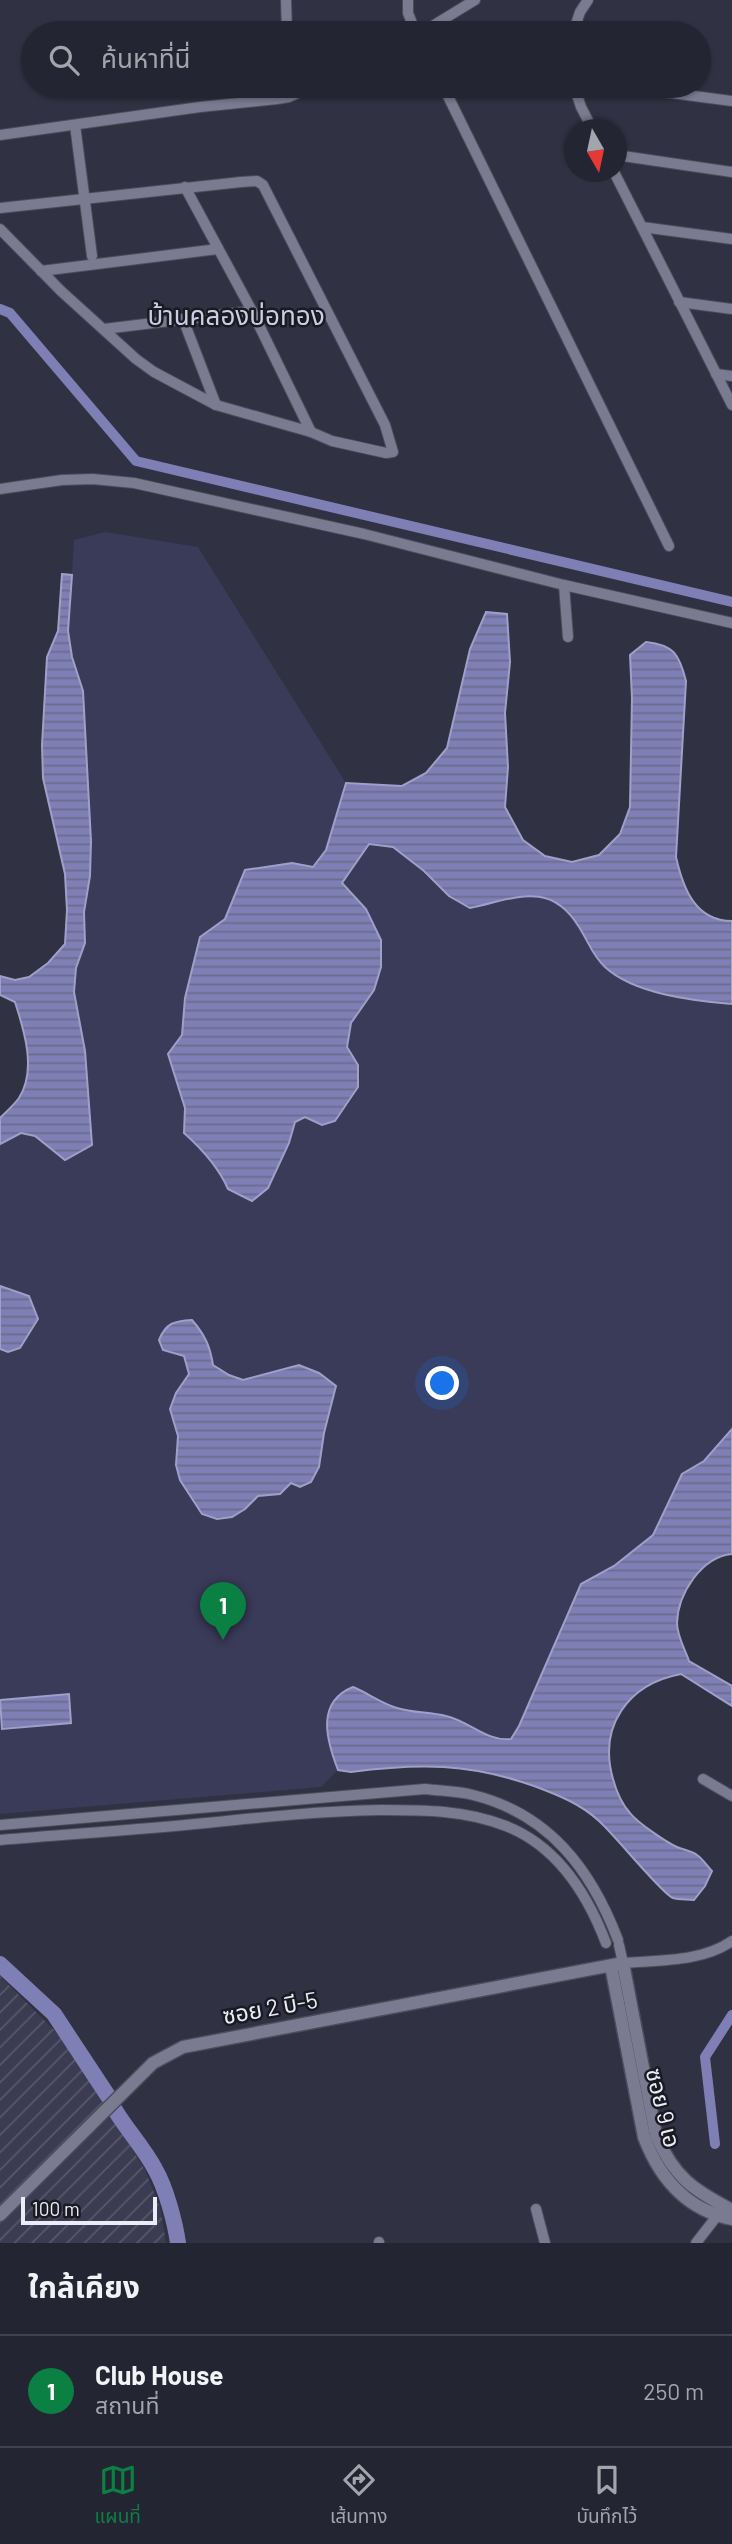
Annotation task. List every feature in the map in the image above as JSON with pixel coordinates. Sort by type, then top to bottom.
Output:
[{"type":"street","points":[[286,0],[287,21]]},
{"type":"street","points":[[408,0],[408,13],[412,21]]},
{"type":"street","points":[[439,21],[475,0]]},
{"type":"street","points":[[577,21],[588,0]]},
{"type":"street","points":[[0,135],[245,98]]},
{"type":"street","points":[[449,98],[670,546]]},
{"type":"street","points":[[578,98],[587,119]]},
{"type":"street","points":[[709,98],[732,101]]},
{"type":"street","points":[[75,125],[92,256]]},
{"type":"street","points":[[627,156],[732,172]]},
{"type":"street","points":[[0,208],[257,181],[262,185],[385,425],[393,452],[386,453],[332,441],[311,432],[216,405],[154,372],[136,359],[41,271],[0,229]]},
{"type":"street","points":[[619,182],[732,405]]},
{"type":"street","points":[[185,187],[252,311],[311,432]]},
{"type":"street","points":[[642,227],[732,239]]},
{"type":"street","points":[[41,271],[218,249]]},
{"type":"street","points":[[679,302],[732,309]]},
{"type":"street","points":[[104,329],[252,311]]},
{"type":"street","points":[[183,320],[216,405]]},
{"type":"street","points":[[716,374],[732,376]]},
{"type":"street","points":[[0,489],[93,478],[135,483],[364,534],[564,585],[732,623]]},
{"type":"street","points":[[564,585],[568,637]]},
{"type":"street","points":[[703,1779],[732,1796]]},
{"type":"street","points":[[0,1825],[425,1789],[472,1794],[510,1808],[547,1830],[583,1871],[606,1908],[619,1943],[617,1965]]},
{"type":"street","points":[[0,1840],[341,1811],[431,1810],[473,1815],[508,1827],[544,1847],[575,1879],[597,1919],[617,1965]]},
{"type":"street","points":[[617,1965],[690,1957],[722,1948],[732,1941]]},
{"type":"street","name":"ซอย 9 เอ","points":[[617,1965],[657,2168],[689,2201],[717,2216],[732,2219]]},
{"type":"street","name":"ซอย 2 บี-5","points":[[0,2215],[153,2063],[183,2047],[617,1965]]},
{"type":"street","name":"ซอย 9 เอ","points":[[650,2136],[677,2174],[697,2192],[732,2210]]},
{"type":"street","points":[[536,2209],[545,2243]]},
{"type":"street","points":[[696,2243],[717,2216]]},
{"type":"shaded area","points":[[105,532],[198,547],[346,783],[326,850],[313,867],[292,863],[231,900],[225,919],[200,937],[185,998],[182,1035],[168,1054],[185,1108],[184,1133],[209,1158],[228,1189],[268,1188],[289,1143],[295,1122],[306,1117],[322,1125],[338,1116],[351,1100],[356,1092],[360,1073],[348,1047],[348,1036],[356,1015],[374,990],[366,909],[342,883],[369,844],[393,847],[424,871],[449,896],[492,903],[514,896],[535,895],[558,902],[578,926],[590,950],[663,994],[732,1004],[732,1429],[704,1461],[682,1474],[653,1535],[614,1566],[581,1584],[511,1739],[487,1735],[449,1717],[403,1710],[369,1693],[331,1752],[338,1770],[321,1787],[0,1814],[0,1144],[29,1134],[54,1153],[92,1145],[89,1093],[74,992],[76,968],[85,943],[84,912],[90,876],[91,841],[83,691],[72,657],[68,631],[74,540]]},
{"type":"shaded area","points":[[62,574],[72,575],[68,631],[72,657],[83,691],[91,841],[90,876],[84,912],[85,943],[76,968],[74,992],[85,1051],[92,1145],[65,1160],[35,1136],[21,1133],[0,1144],[0,1118],[19,1098],[24,1087],[28,1063],[25,1037],[15,1002],[0,995],[0,976],[15,980],[29,977],[48,963],[65,944],[65,874],[43,778],[42,745],[47,657],[58,631]]},
{"type":"shaded area","points":[[486,612],[507,614],[510,662],[505,713],[508,767],[505,807],[523,840],[545,856],[572,862],[599,855],[620,834],[630,807],[630,655],[646,642],[669,649],[678,658],[686,681],[676,857],[687,891],[700,909],[719,920],[732,921],[732,1004],[665,995],[632,984],[605,967],[593,953],[568,912],[556,903],[530,896],[470,908],[449,896],[424,871],[393,847],[369,844],[342,883],[366,909],[381,940],[381,967],[374,990],[351,1023],[347,1047],[358,1065],[358,1087],[335,1121],[322,1125],[305,1117],[295,1122],[289,1143],[268,1188],[252,1201],[228,1189],[209,1158],[184,1133],[185,1108],[168,1054],[182,1035],[185,998],[200,937],[225,919],[245,870],[292,863],[313,867],[326,850],[346,783],[402,786],[426,773],[447,748],[470,649]]},
{"type":"shaded area","points":[[0,1286],[29,1296],[38,1319],[20,1348],[8,1352],[0,1349]]},
{"type":"shaded area","points":[[192,1320],[206,1341],[213,1365],[229,1375],[243,1380],[299,1365],[319,1373],[336,1386],[319,1467],[311,1482],[300,1487],[291,1483],[280,1494],[258,1496],[232,1517],[217,1519],[202,1514],[180,1480],[176,1465],[178,1436],[170,1409],[176,1393],[189,1374],[184,1356],[163,1350],[159,1340],[171,1324]]},
{"type":"shaded area","points":[[732,1429],[732,1554],[710,1562],[693,1579],[678,1612],[677,1628],[689,1661],[732,1686],[732,1706],[681,1674],[662,1679],[646,1687],[622,1710],[614,1725],[610,1742],[609,1760],[613,1779],[627,1809],[659,1837],[697,1855],[712,1871],[694,1900],[675,1899],[667,1894],[592,1815],[569,1800],[534,1786],[488,1773],[444,1767],[399,1767],[351,1772],[338,1770],[330,1746],[327,1722],[333,1702],[353,1687],[391,1706],[446,1716],[494,1737],[511,1739],[581,1584],[614,1566],[653,1535],[682,1474],[704,1461]]},
{"type":"shaded area","points":[[69,1694],[71,1723],[2,1729],[0,1700]]},
{"type":"shaded area","points":[[0,1976],[67,2043],[145,2170],[160,2207],[166,2243],[0,2243]]},
{"type":"waterway","points":[[0,309],[10,313],[136,461],[732,602]]},
{"type":"waterway","points":[[0,1964],[54,2014],[108,2096]]},
{"type":"waterway","points":[[715,2144],[705,2057],[732,2015]]},
{"type":"waterway","points":[[115,2110],[159,2177],[178,2243]]},
{"type":"place","name":"Club House","points":[[223,1640]]},
{"type":"district","name":"บ้านคลองบ่อทอง","points":[[236,316]]}]
